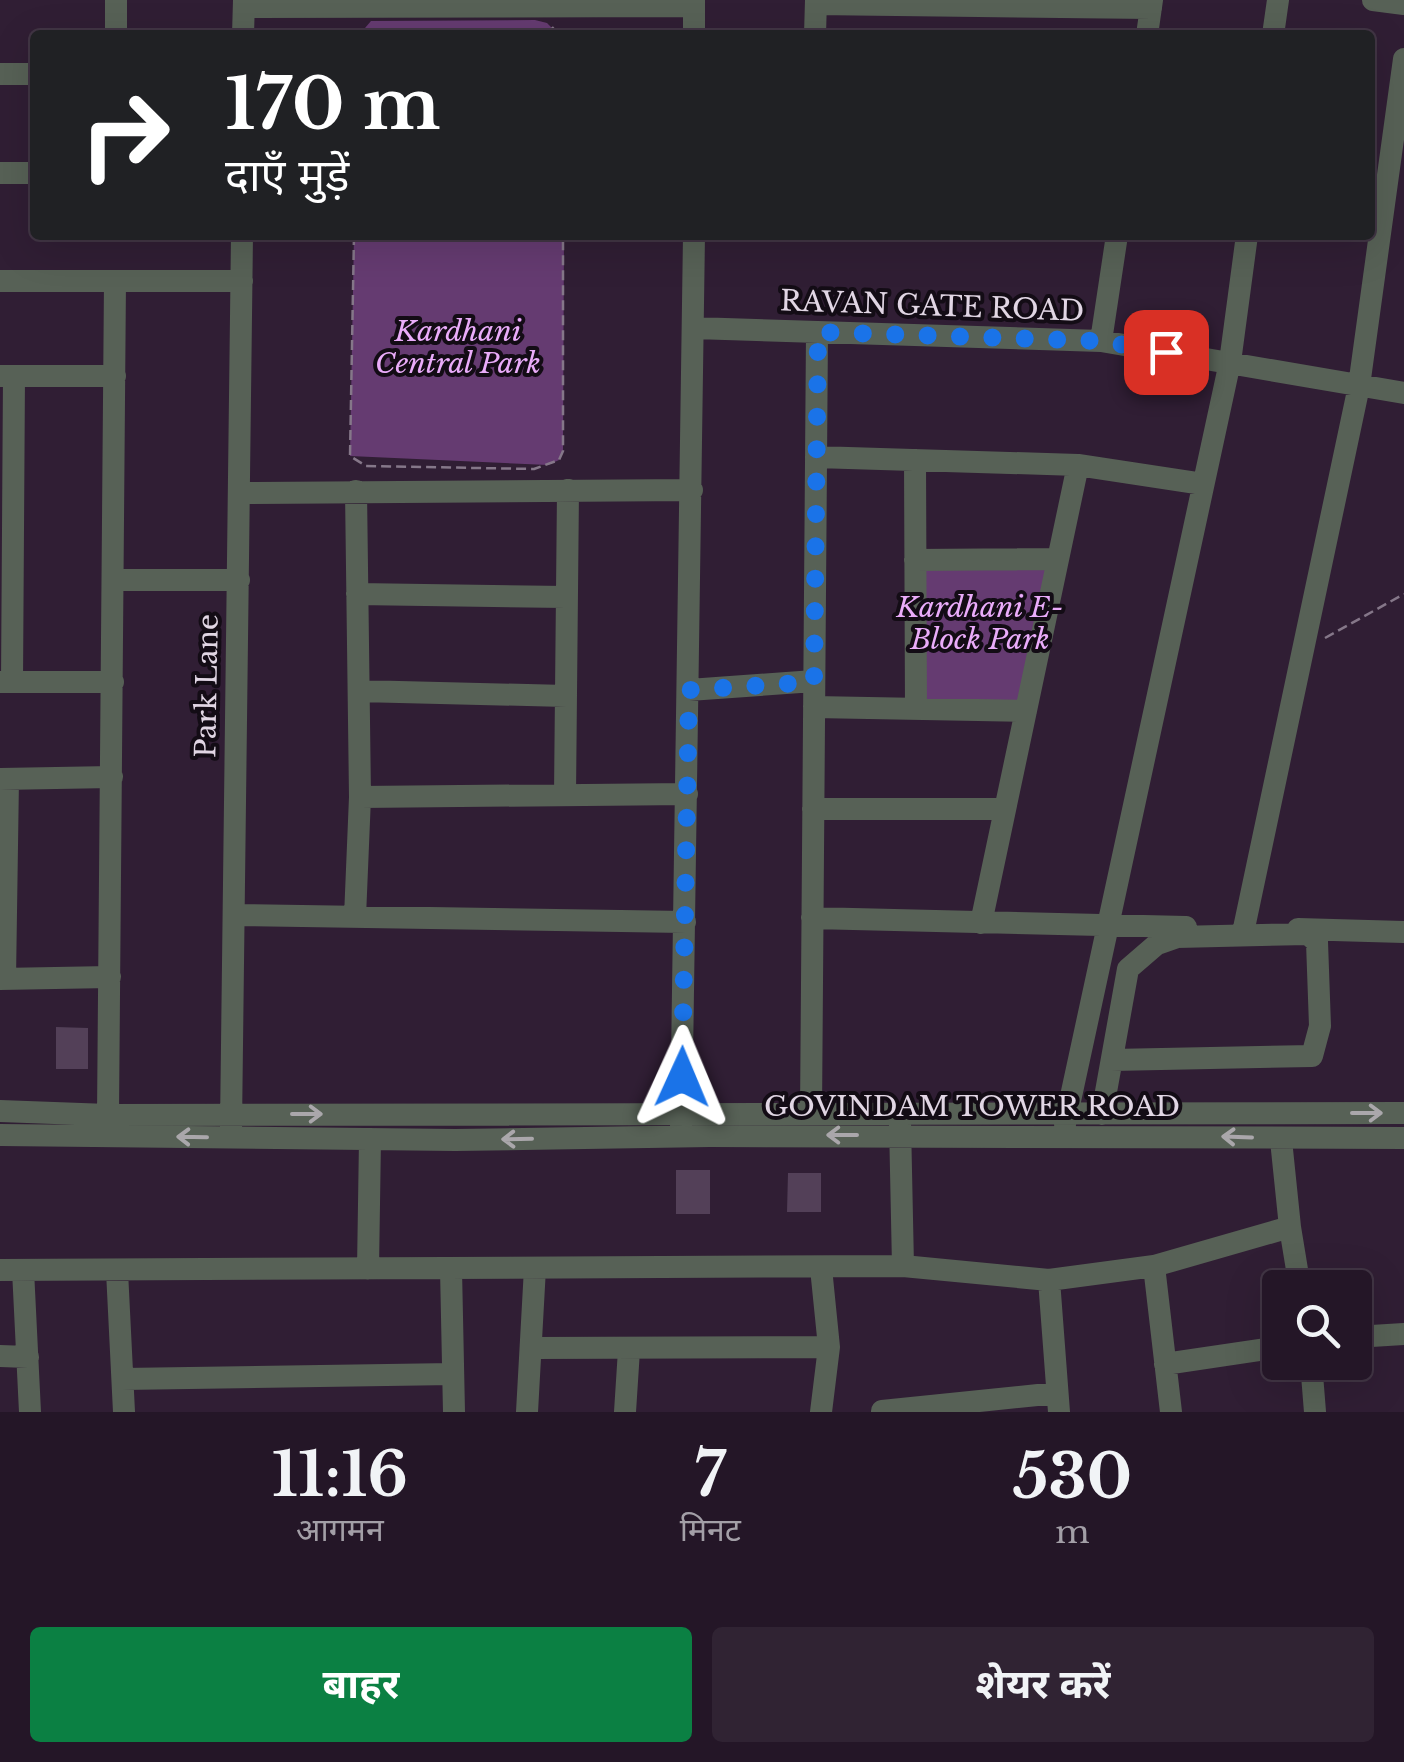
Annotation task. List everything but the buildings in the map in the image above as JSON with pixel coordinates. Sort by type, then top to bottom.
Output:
[{"type":"street","points":[[116,0],[116,30]]},
{"type":"street","points":[[1274,30],[1278,0]]},
{"type":"street","points":[[1373,0],[1404,4]]},
{"type":"street","points":[[816,30],[816,2],[1151,4],[1147,30]]},
{"type":"street","points":[[243,30],[244,4],[366,3],[415,14],[577,3],[694,3],[694,30]]},
{"type":"street","points":[[1244,928],[1359,386],[1404,59]]},
{"type":"street","points":[[0,74],[30,74]]},
{"type":"street","points":[[0,172],[30,173]]},
{"type":"street","name":"Park Lane","points":[[231,1126],[242,240]]},
{"type":"street","points":[[681,1125],[694,240]]},
{"type":"street","points":[[1101,341],[1116,240]]},
{"type":"street","points":[[1061,1137],[1230,362],[1245,240]]},
{"type":"street","points":[[0,281],[242,281]]},
{"type":"street","points":[[108,1115],[114,281]]},
{"type":"street","name":"RAVAN GATE ROAD","points":[[694,328],[1101,341],[1404,393]]},
{"type":"street","points":[[812,1113],[818,332]]},
{"type":"street","points":[[113,682],[6,682],[6,475],[7,376],[115,376]]},
{"type":"street","points":[[816,457],[1078,465],[1203,484]]},
{"type":"street","points":[[915,460],[916,709]]},
{"type":"street","points":[[981,923],[1078,465]]},
{"type":"street","points":[[240,493],[356,491],[495,479],[568,490],[692,490]]},
{"type":"street","points":[[565,795],[568,490]]},
{"type":"street","points":[[355,916],[360,796],[356,491]]},
{"type":"street","points":[[916,560],[1058,559]]},
{"type":"street","points":[[114,580],[239,580]]},
{"type":"street","points":[[358,594],[566,597]]},
{"type":"street","points":[[689,690],[814,682]]},
{"type":"street","points":[[359,691],[566,696]]},
{"type":"street","points":[[814,706],[1026,711]]},
{"type":"street","points":[[110,977],[2,979],[4,779],[112,777]]},
{"type":"street","points":[[360,796],[687,794]]},
{"type":"street","points":[[813,809],[1005,808]]},
{"type":"street","points":[[234,914],[685,922]]},
{"type":"street","points":[[812,918],[1404,932]]},
{"type":"street","points":[[1102,1114],[1128,969],[1157,944],[1199,934],[1308,934],[1317,942],[1320,1026],[1312,1056],[1112,1060]]},
{"type":"street","name":"GOVINDAM TOWER ROAD","points":[[0,1111],[108,1115],[370,1139],[681,1125],[812,1113],[900,1125],[1061,1137],[1404,1138]]},
{"type":"street","name":"GOVINDAM TOWER ROAD","points":[[0,1135],[231,1126],[900,1125],[1068,1113],[1404,1113]]},
{"type":"street","points":[[900,1125],[903,1266]]},
{"type":"street","points":[[368,1270],[370,1139]]},
{"type":"street","points":[[1281,1140],[1297,1270]]},
{"type":"street","points":[[30,1412],[28,1357],[12,1270],[903,1266],[1049,1280],[1154,1266],[1290,1227]]},
{"type":"street","points":[[1154,1266],[1171,1412]]},
{"type":"street","points":[[527,1412],[535,1268]]},
{"type":"street","points":[[821,1268],[830,1347],[821,1412]]},
{"type":"street","points":[[451,1269],[454,1412]]},
{"type":"street","points":[[117,1271],[124,1412]]},
{"type":"street","points":[[882,1411],[1058,1402],[1049,1280]]},
{"type":"street","points":[[1372,1337],[1404,1334]]},
{"type":"street","points":[[532,1348],[830,1347]]},
{"type":"street","points":[[625,1412],[630,1350]]},
{"type":"street","points":[[1165,1364],[1262,1350]]},
{"type":"street","points":[[0,1356],[28,1357]]},
{"type":"street","points":[[122,1379],[454,1374]]},
{"type":"street","points":[[1313,1380],[1315,1412]]},
{"type":"path","points":[[354,240],[350,456],[366,466],[495,479],[559,460],[563,450],[563,240]]},
{"type":"path","points":[[1304,654],[1337,628],[1404,594]]},
{"type":"green space","points":[[535,20],[554,30],[363,30],[371,21]]},
{"type":"green space","name":"Kardhani Central Park","points":[[354,240],[564,240],[563,450],[559,460],[548,465],[350,456]]},
{"type":"green space","name":"Kardhani E- Block Park","points":[[1058,559],[1026,711],[916,709],[915,560]]},
{"type":"route","points":[[682,1077],[689,690],[814,682],[818,332],[1101,341],[1166,352]]}]
